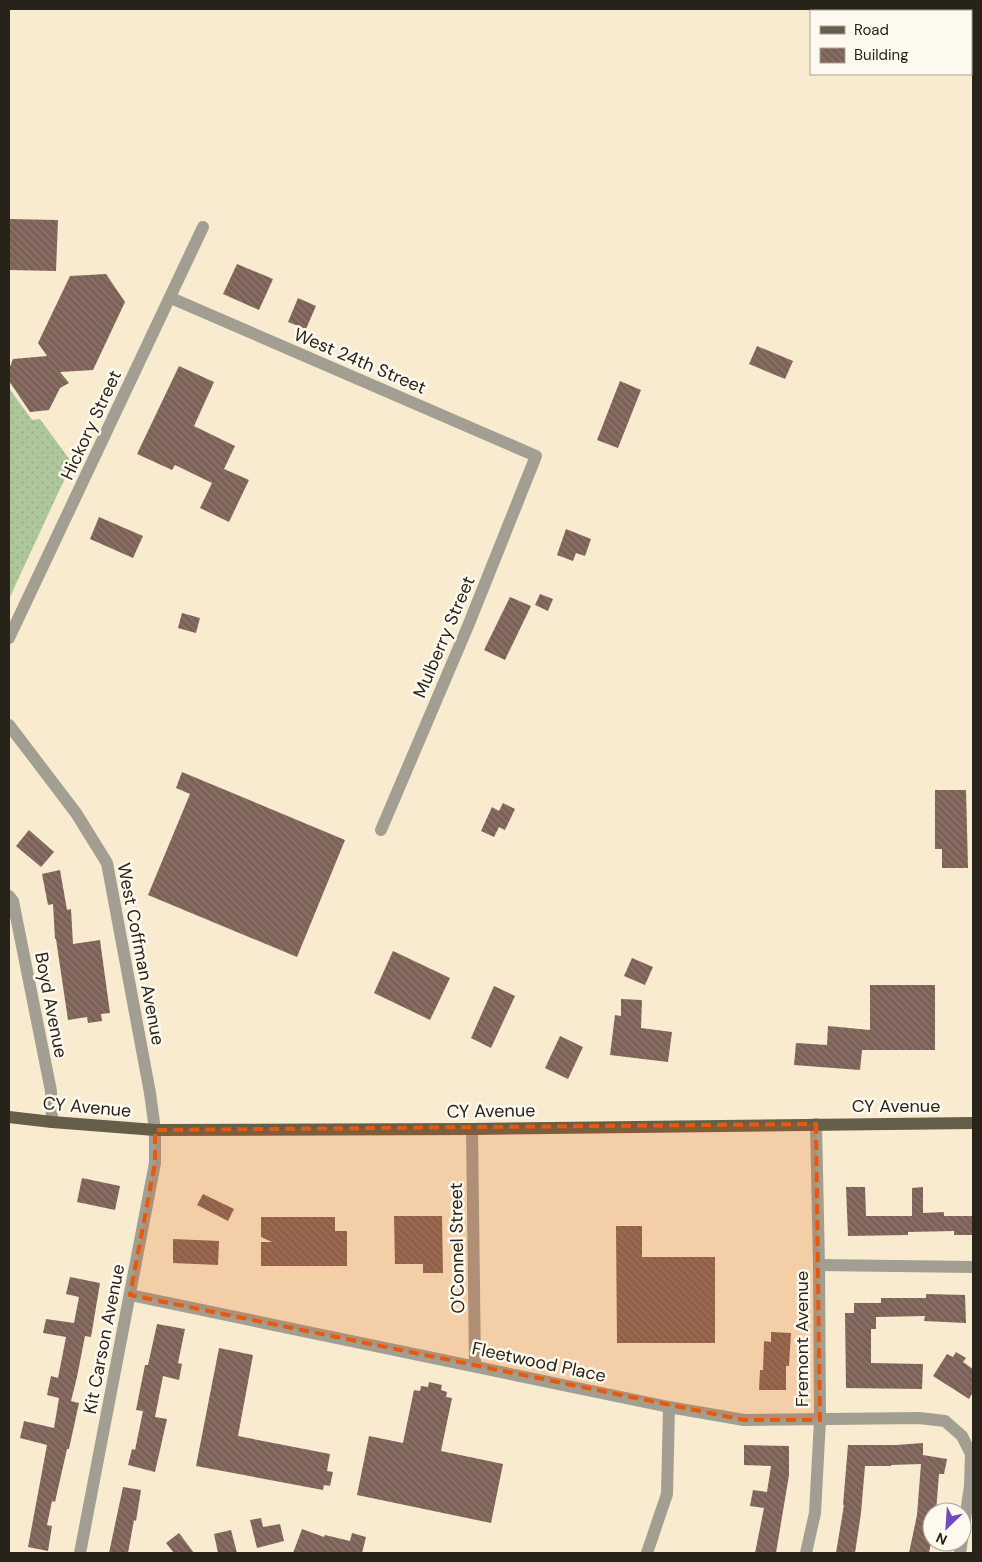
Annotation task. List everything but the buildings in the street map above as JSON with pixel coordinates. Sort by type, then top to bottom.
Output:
[{"type":"main road","name":"CY Avenue","points":[[9,1117],[154,1130],[472,1129],[973,1123]]},
{"type":"street","name":"Hickory Street","points":[[9,638],[203,227]]},
{"type":"street","name":"West 24th Street","points":[[170,298],[536,456]]},
{"type":"street","name":"Mulberry Street","points":[[381,830],[468,626],[536,456]]},
{"type":"street","name":"West Coffman Avenue","points":[[9,724],[76,814],[107,863],[136,1016],[154,1130]]},
{"type":"street","name":"Boyd Avenue","points":[[9,896],[13,901],[51,1090],[52,1122]]},
{"type":"street","name":"Fremont Avenue","points":[[806,1553],[815,1514],[820,1420],[816,1124]]},
{"type":"street","name":"O'Connel Street","points":[[472,1129],[476,1366]]},
{"type":"street","name":"Kit Carson Avenue","points":[[80,1553],[155,1163],[154,1130]]},
{"type":"street","points":[[819,1265],[973,1267]]},
{"type":"street","name":"Fleetwood Place","points":[[130,1295],[669,1407],[744,1420],[919,1418],[945,1421],[962,1436],[971,1454],[970,1486],[960,1553]]},
{"type":"street","points":[[648,1553],[667,1494],[669,1407]]},
{"type":"highlighted area","points":[[816,1124],[820,1420],[744,1420],[130,1295],[155,1163],[155,1130]]},
{"type":"green space","points":[[9,388],[32,420],[40,419],[72,463],[9,599]]}]
